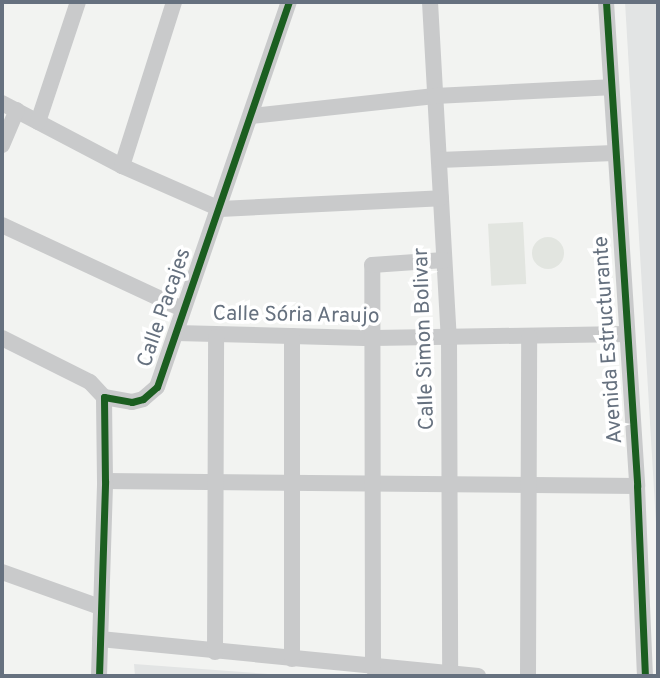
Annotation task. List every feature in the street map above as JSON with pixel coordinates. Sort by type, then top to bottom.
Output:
[{"type":"street","points":[[38,122],[78,2]]},
{"type":"street","points":[[122,166],[174,2]]},
{"type":"street","name":"Calle Pacajes","points":[[104,397],[132,401],[143,399],[156,387],[176,333],[181,309],[220,209],[289,2]]},
{"type":"street","name":"Calle Simon Bolivar","points":[[429,2],[449,337],[450,675]]},
{"type":"street","name":"Avenida Estructurante","points":[[606,2],[645,676]]},
{"type":"street","points":[[251,116],[435,96],[610,87]]},
{"type":"street","points":[[2,103],[122,166],[220,209],[441,198]]},
{"type":"street","points":[[2,145],[17,110]]},
{"type":"street","points":[[439,160],[614,153]]},
{"type":"street","points":[[2,225],[181,309]]},
{"type":"street","points":[[373,668],[370,484],[372,265],[444,260]]},
{"type":"street","name":"Calle Sória Araujo","points":[[176,333],[216,337],[373,338],[626,334]]},
{"type":"street","points":[[292,336],[292,659]]},
{"type":"street","points":[[528,676],[529,336]]},
{"type":"street","points":[[215,652],[216,337]]},
{"type":"street","points":[[2,338],[90,382],[104,397],[105,481],[99,676]]},
{"type":"street","points":[[105,481],[636,486]]},
{"type":"street","points":[[2,572],[100,607]]},
{"type":"street","points":[[100,639],[373,668],[478,676]]},
{"type":"shaded area","points":[[625,2],[658,2],[658,557]]},
{"type":"shaded area","points":[[523,222],[526,284],[491,286],[488,224]]},
{"type":"shaded area","points":[[548,237],[559,242],[564,253],[559,264],[548,269],[537,264],[532,253],[537,242]]},
{"type":"shaded area","points":[[134,664],[296,676],[135,676]]},
{"type":"cycle path","points":[[99,676],[105,481],[104,397],[132,402],[143,399],[157,387],[289,2]]},
{"type":"cycle path","points":[[606,2],[637,486],[645,676]]}]
